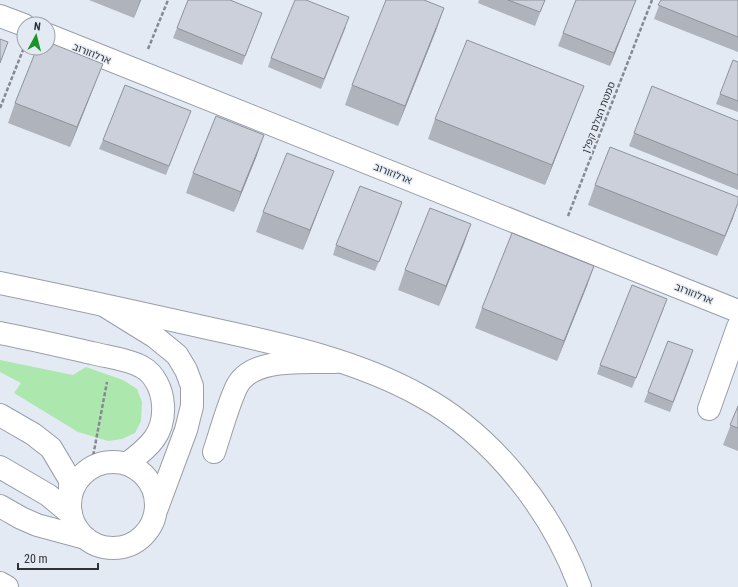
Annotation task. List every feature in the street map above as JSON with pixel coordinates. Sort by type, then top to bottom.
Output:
[{"type":"main road","points":[[0,16],[16,23]]},
{"type":"main road","name":"ארלוזורוב","points":[[56,38],[738,311]]},
{"type":"main road","points":[[0,283],[272,342],[376,375],[422,396],[460,422],[498,456],[526,489],[553,531],[580,587]]},
{"type":"main road","points":[[103,306],[155,337],[177,355],[186,370],[192,386],[192,406],[186,430],[156,511]]},
{"type":"main road","points":[[709,409],[738,327]]},
{"type":"main road","points":[[0,333],[112,358],[142,367],[153,376],[163,399],[164,415],[160,432],[149,445],[128,463]]},
{"type":"main road","points":[[214,452],[236,386],[245,374],[259,367],[278,363],[338,362]]},
{"type":"main road","points":[[0,415],[33,434],[51,448],[70,480],[70,507],[76,527],[85,538]]},
{"type":"main road","points":[[0,506],[37,525],[85,538],[97,545],[114,548],[126,546],[140,539],[149,530],[156,517],[157,501],[152,485],[142,471],[128,463],[119,461],[101,463],[85,472],[75,484],[70,507]]},
{"type":"main road","points":[[0,467],[70,507]]},
{"type":"main road","points":[[0,583],[7,587]]},
{"type":"path","points":[[139,71],[168,0]]},
{"type":"path","name":"סמטת הצלם קפלן","points":[[559,239],[652,0]]},
{"type":"path","points":[[0,108],[21,56]]},
{"type":"path","points":[[91,468],[112,358]]},
{"type":"green space","points":[[0,360],[73,375],[86,367],[123,380],[137,389],[142,402],[141,421],[135,433],[122,439],[108,441],[78,432],[14,393],[21,383],[0,372]]},
{"type":"building","points":[[188,0],[230,0],[262,13],[245,56],[177,28]]},
{"type":"building","points":[[295,0],[306,0],[349,17],[324,79],[271,58]]},
{"type":"building","points":[[386,0],[424,0],[444,8],[405,106],[352,85]]},
{"type":"building","points":[[508,0],[545,0],[540,12]]},
{"type":"building","points":[[576,0],[636,0],[614,53],[563,33]]},
{"type":"building","points":[[661,0],[738,0],[738,37],[658,5]]},
{"type":"building","points":[[0,39],[8,42],[0,63]]},
{"type":"building","points":[[467,40],[584,86],[552,165],[435,119]]},
{"type":"building","points":[[56,45],[103,64],[77,127],[15,103],[34,56],[56,56]]},
{"type":"building","points":[[733,60],[738,62],[738,101],[720,94]]},
{"type":"building","points":[[125,85],[191,111],[169,166],[103,140]]},
{"type":"building","points":[[652,86],[738,121],[738,175],[634,133]]},
{"type":"building","points":[[216,116],[264,135],[241,192],[193,173]]},
{"type":"building","points":[[610,147],[738,197],[738,203],[725,236],[595,185]]},
{"type":"building","points":[[287,153],[334,171],[310,230],[263,212]]},
{"type":"building","points":[[360,186],[402,202],[379,262],[336,245]]},
{"type":"building","points":[[430,208],[471,224],[446,286],[405,270]]},
{"type":"building","points":[[512,233],[594,266],[564,341],[482,308]]},
{"type":"building","points":[[632,285],[667,299],[636,378],[600,365]]},
{"type":"building","points":[[668,341],[693,350],[673,402],[648,392]]},
{"type":"building","points":[[738,406],[738,428],[730,425]]}]
